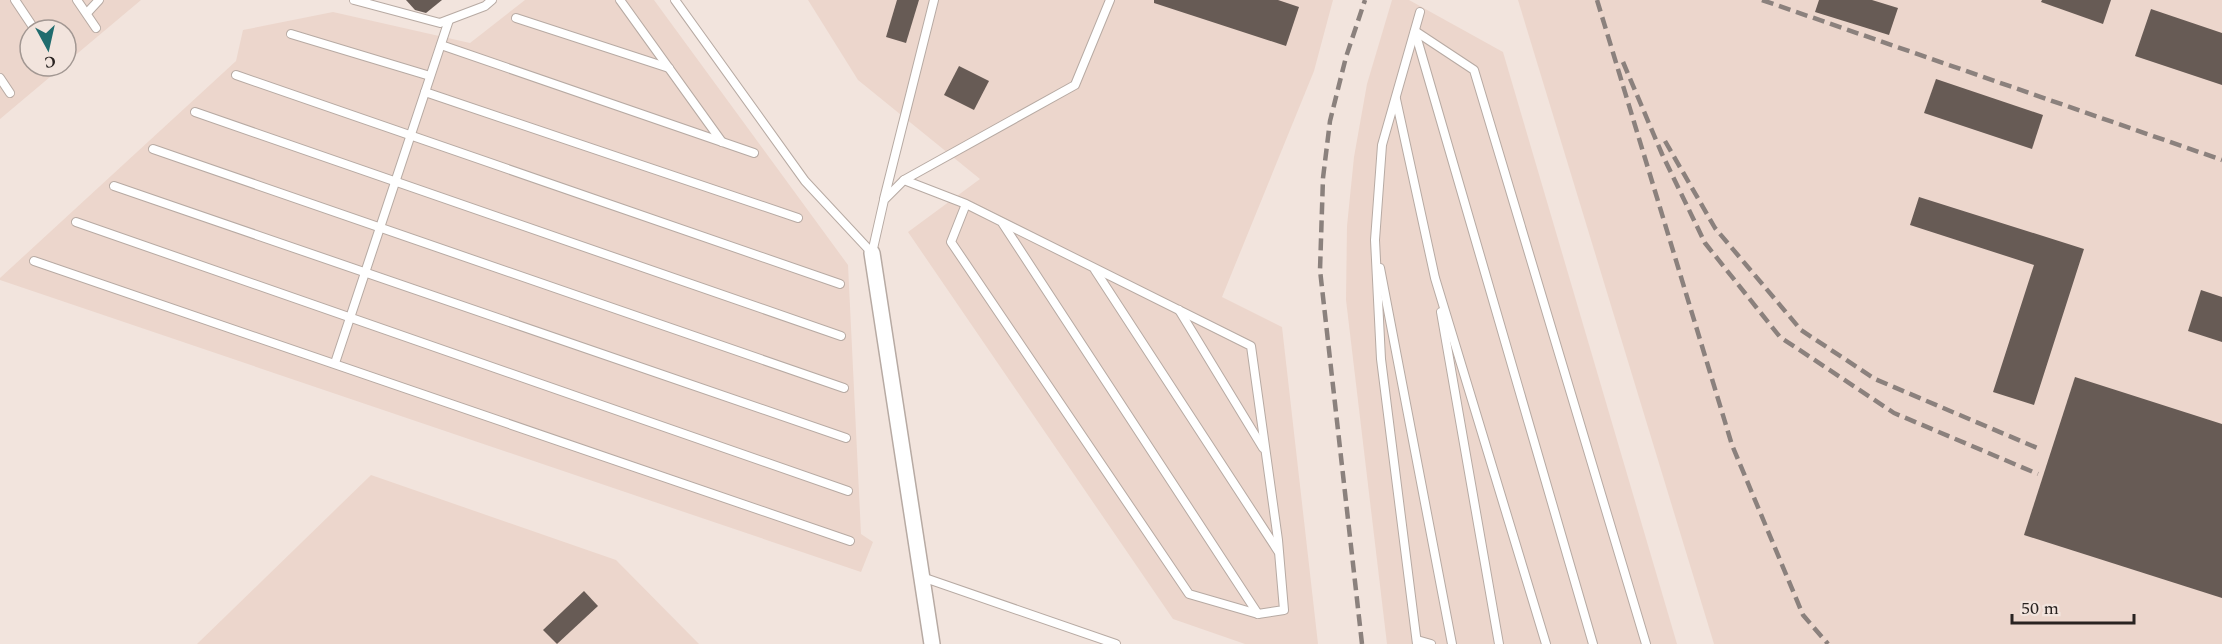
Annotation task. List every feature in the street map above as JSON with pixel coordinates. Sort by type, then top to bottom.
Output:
[{"type":"street","points":[[872,253],[932,644]]},
{"type":"lane","points":[[15,0],[27,18]]},
{"type":"lane","points":[[77,0],[96,28]]},
{"type":"lane","points":[[87,14],[99,0]]},
{"type":"lane","points":[[354,0],[440,23],[484,6],[492,0]]},
{"type":"lane","points":[[620,0],[722,142]]},
{"type":"lane","points":[[675,0],[805,181],[872,253]]},
{"type":"lane","points":[[872,253],[934,0]]},
{"type":"lane","points":[[884,200],[904,180],[1075,85],[1110,0]]},
{"type":"lane","points":[[1420,12],[1382,145],[1375,240],[1381,359],[1417,642],[1431,644]]},
{"type":"lane","points":[[516,18],[669,68]]},
{"type":"lane","points":[[335,363],[449,20]]},
{"type":"lane","points":[[1415,31],[1593,644]]},
{"type":"lane","points":[[1415,31],[1474,70],[1646,644]]},
{"type":"lane","points":[[291,34],[430,76]]},
{"type":"lane","points":[[441,45],[753,153]]},
{"type":"lane","points":[[236,75],[840,284]]},
{"type":"lane","points":[[0,78],[10,93]]},
{"type":"lane","points":[[425,92],[798,218]]},
{"type":"lane","points":[[1396,97],[1435,278],[1499,644]]},
{"type":"lane","points":[[195,112],[841,336]]},
{"type":"lane","points":[[153,149],[844,388]]},
{"type":"lane","points":[[904,180],[966,204],[1251,346],[1279,553],[1284,610],[1258,614],[1189,594],[951,242],[966,204]]},
{"type":"lane","points":[[114,186],[846,438]]},
{"type":"lane","points":[[76,222],[848,491]]},
{"type":"lane","points":[[1003,224],[1258,614]]},
{"type":"lane","points":[[1375,240],[1452,644]]},
{"type":"lane","points":[[34,261],[850,541]]},
{"type":"lane","points":[[1093,268],[1279,553]]},
{"type":"lane","points":[[1435,278],[1546,644]]},
{"type":"lane","points":[[1179,310],[1266,452]]},
{"type":"lane","points":[[921,576],[1116,644]]},
{"type":"shaded area","points":[[0,0],[141,0],[78,53],[78,18],[18,18],[18,78],[49,78],[0,119]]},
{"type":"shaded area","points":[[525,0],[654,0],[848,265],[861,534],[873,542],[861,572],[0,280],[236,61],[243,30],[333,12],[470,43]]},
{"type":"shaded area","points":[[808,0],[1333,0],[1314,71],[1222,297],[1282,327],[1318,644],[1245,644],[1173,619],[908,232],[980,179],[858,80]]},
{"type":"shaded area","points":[[1392,0],[1409,0],[1503,52],[1677,644],[1387,644],[1346,300],[1347,226],[1354,157],[1367,84]]},
{"type":"shaded area","points":[[1518,0],[2222,0],[2222,644],[1714,644]]},
{"type":"shaded area","points":[[371,475],[616,560],[699,644],[197,644]]},
{"type":"building","points":[[406,0],[442,0],[426,13],[415,10]]},
{"type":"building","points":[[897,0],[919,0],[906,43],[886,37]]},
{"type":"building","points":[[1154,0],[1278,0],[1299,7],[1286,46],[1154,3]]},
{"type":"building","points":[[1819,0],[1872,0],[1898,8],[1889,35],[1815,12]]},
{"type":"building","points":[[2042,0],[2111,0],[2103,24],[2041,2]]},
{"type":"building","points":[[2151,9],[2222,33],[2222,85],[2135,56]]},
{"type":"building","points":[[959,66],[989,81],[974,110],[944,95]]},
{"type":"building","points":[[1936,79],[2043,115],[2032,149],[1924,113]]},
{"type":"building","points":[[1919,197],[2084,249],[2034,405],[1993,392],[2034,265],[1910,225]]},
{"type":"building","points":[[2201,290],[2222,297],[2222,342],[2188,331]]},
{"type":"building","points":[[2075,377],[2222,424],[2222,598],[2024,535]]},
{"type":"building","points":[[584,591],[598,606],[557,644],[543,630]]},
{"type":"railway","points":[[1362,644],[1320,270],[1323,178],[1330,121],[1346,57],[1365,0]]},
{"type":"railway","points":[[1597,0],[1732,445],[1803,615],[1828,644]]},
{"type":"railway","points":[[1762,0],[2222,160]]},
{"type":"railway","points":[[1623,62],[1662,154],[1705,243],[1780,337],[1894,413],[2038,474]]},
{"type":"railway","points":[[1665,141],[1715,228],[1801,330],[1875,379],[2042,450]]}]
